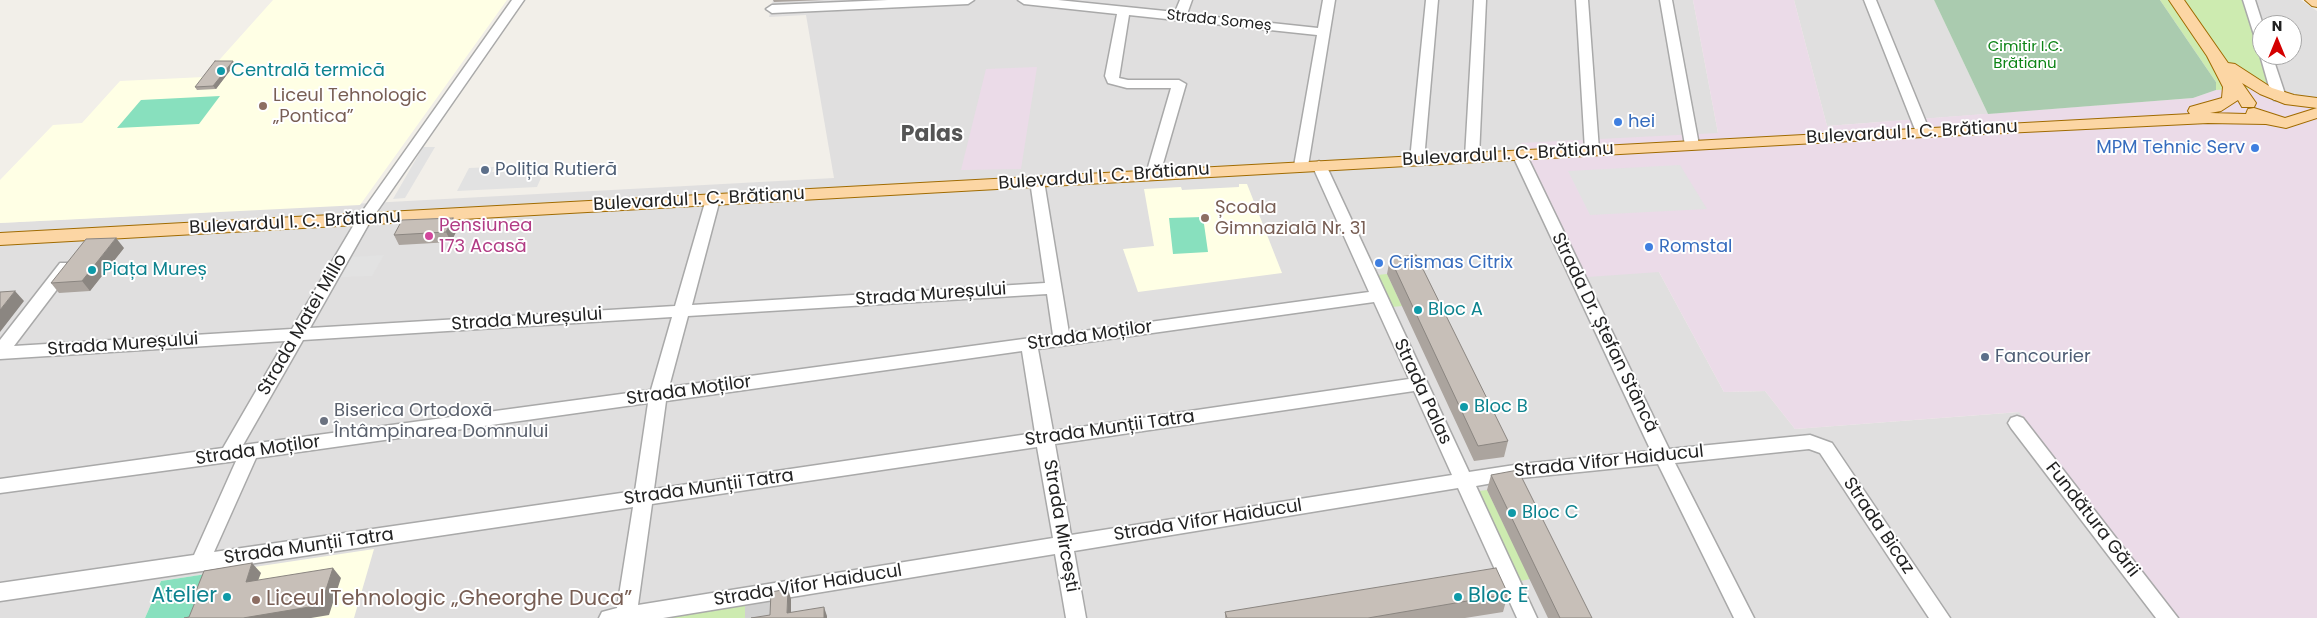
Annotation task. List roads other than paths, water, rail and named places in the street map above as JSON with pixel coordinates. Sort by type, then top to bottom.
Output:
[{"type":"main road","points":[[2176,0],[2254,113],[2266,119]]},
{"type":"main road","points":[[2312,0],[2317,3]]},
{"type":"main road","points":[[2215,57],[2277,101],[2293,114],[2294,119],[2317,113]]},
{"type":"main road","points":[[2134,121],[2203,110],[2230,100],[2231,88],[2215,57]]},
{"type":"main road","name":"Bulevardul I. C. Brătianu","points":[[2208,118],[2248,105],[2255,100],[2277,101]]},
{"type":"main road","points":[[2277,101],[2317,105]]},
{"type":"main road","name":"Bulevardul I. C. Brătianu","points":[[0,239],[1923,132],[2208,118],[2266,119],[2286,122],[2294,119]]},
{"type":"street","name":"Strada Matei Millo","points":[[228,455],[364,219],[518,0]]},
{"type":"street","points":[[772,9],[968,0]]},
{"type":"street","name":"Strada Someș","points":[[1024,0],[1078,3],[1180,17],[1324,32]]},
{"type":"street","points":[[1180,17],[1186,0]]},
{"type":"street","points":[[1301,166],[1329,0]]},
{"type":"street","points":[[1417,160],[1432,0]]},
{"type":"street","points":[[1472,157],[1480,0]]},
{"type":"street","points":[[1582,0],[1592,150]]},
{"type":"street","points":[[1666,0],[1692,145]]},
{"type":"street","points":[[1870,0],[1923,132]]},
{"type":"street","points":[[2249,0],[2254,15]]},
{"type":"street","points":[[1124,10],[1112,76],[1113,80],[1128,84],[1179,84],[1153,174]]},
{"type":"street","points":[[2268,65],[2277,101]]},
{"type":"street","name":"Strada Dr. Ștefan Stâncă","points":[[1519,154],[1663,456],[1744,618]]},
{"type":"street","name":"Strada Palas","points":[[1319,165],[1463,480],[1495,572],[1527,618]]},
{"type":"street","points":[[1037,181],[1062,340]]},
{"type":"street","points":[[620,617],[643,498],[658,396],[713,199]]},
{"type":"street","points":[[0,352],[74,258]]},
{"type":"street","name":"Strada Mureșului","points":[[0,352],[1054,288]]},
{"type":"street","name":"Strada Moților","points":[[0,486],[1378,296]]},
{"type":"street","name":"Strada Mircești","points":[[1029,344],[1076,618]]},
{"type":"street","name":"Strada Munții Tatra","points":[[0,592],[1419,384]]},
{"type":"street","name":"Fundătura Gării","points":[[2017,423],[2168,618]]},
{"type":"street","name":"Strada Vifor Haiducul","points":[[620,617],[1463,480],[1663,456],[1810,442]]},
{"type":"street","name":"Strada Bicaz","points":[[1810,442],[1826,448],[1940,618]]},
{"type":"street","points":[[200,562],[249,452]]},
{"type":"place","name":"Centrală termică","points":[[221,71]]},
{"type":"place","name":"Liceul Tehnologic „Pontica”","points":[[263,106]]},
{"type":"place","name":"hei","points":[[1618,122]]},
{"type":"place","name":"MPM Tehnic Serv","points":[[2255,148]]},
{"type":"place","name":"Poliția Rutieră","points":[[485,170]]},
{"type":"place","name":"Școala Gimnazială Nr. 31","points":[[1205,218]]},
{"type":"place","name":"Pensiunea 173 Acasă","points":[[429,236]]},
{"type":"place","name":"Romstal","points":[[1649,247]]},
{"type":"place","name":"Crismas Citrix","points":[[1379,263]]},
{"type":"place","name":"Piața Mureș","points":[[92,270]]},
{"type":"place","name":"Bloc A","points":[[1418,310]]},
{"type":"place","name":"Fancourier","points":[[1985,357]]},
{"type":"place","name":"Bloc B","points":[[1464,407]]},
{"type":"place","name":"Biserica Ortodoxă Întâmpinarea Domnului","points":[[324,421]]},
{"type":"place","name":"Bloc C","points":[[1512,513]]},
{"type":"place","name":"Atelier","points":[[227,597]]},
{"type":"place","name":"Bloc E","points":[[1458,597]]},
{"type":"place","name":"Liceul Tehnologic „Gheorghe Duca”","points":[[256,600]]},
{"type":"district","name":"Palas","points":[[932,135]]},
{"type":"park label","name":"Cimitir I.C. Brătianu","points":[[2025,56]]}]
